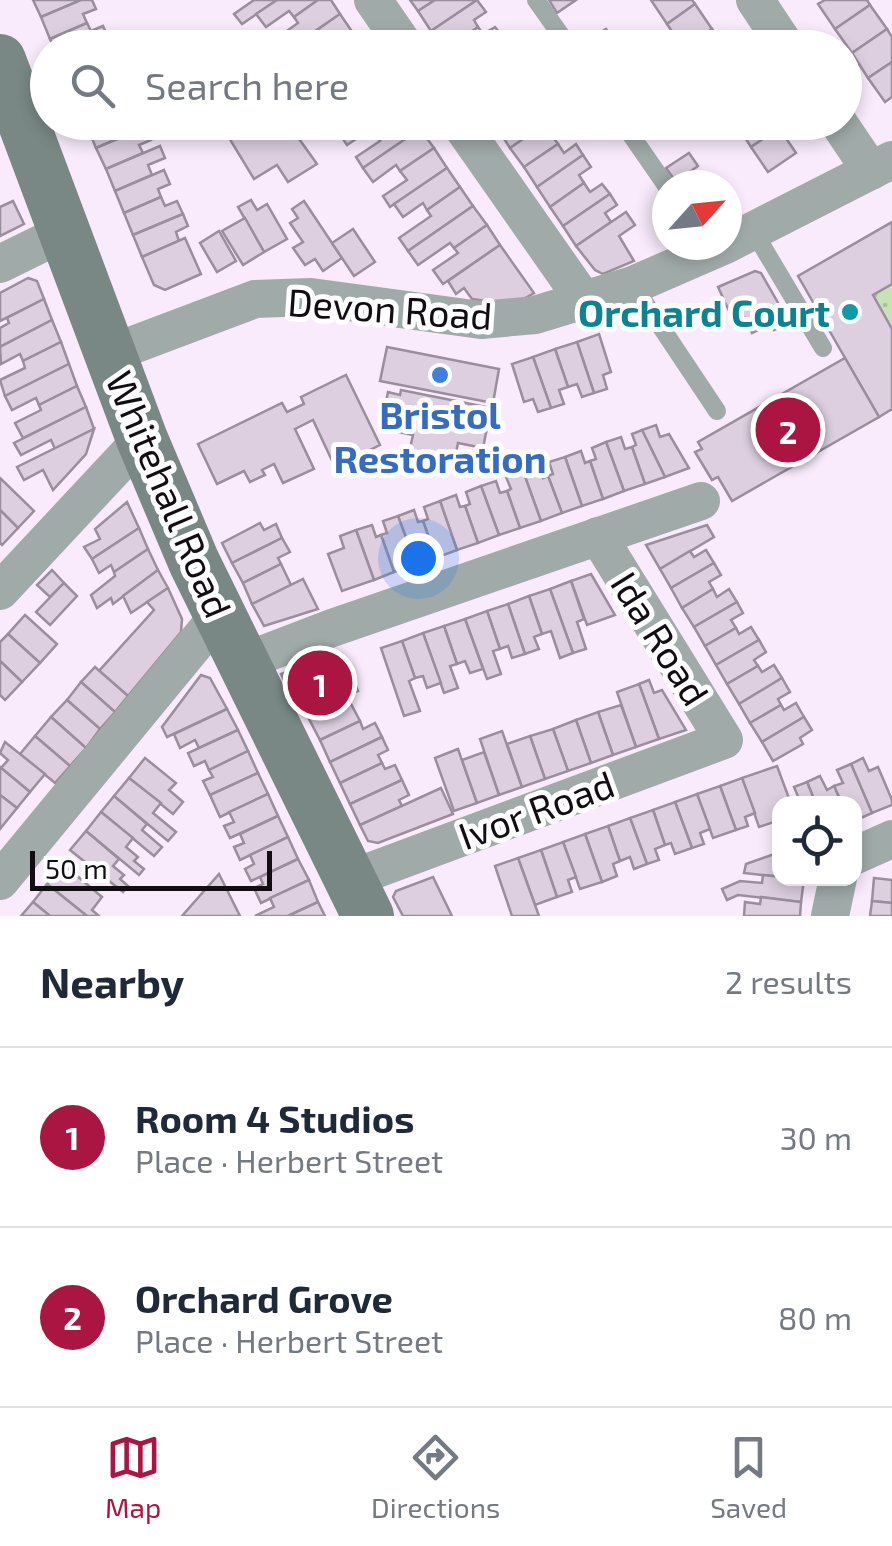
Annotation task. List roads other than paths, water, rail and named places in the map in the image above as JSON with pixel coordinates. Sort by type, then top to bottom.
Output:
[{"type":"main road","name":"Whitehall Road","points":[[0,60],[30,137]]},
{"type":"main road","name":"Whitehall Road","points":[[31,140],[142,439],[219,615],[359,897]]},
{"type":"street","points":[[373,0],[394,30]]},
{"type":"street","points":[[755,0],[775,30]]},
{"type":"street","points":[[472,140],[585,302]]},
{"type":"street","points":[[856,140],[881,166]]},
{"type":"street","name":"Devon Road","points":[[742,234],[881,166]]},
{"type":"street","points":[[0,264],[67,231]]},
{"type":"street","name":"Devon Road","points":[[112,352],[255,300],[311,296],[482,320],[535,315],[633,285],[687,260]]},
{"type":"street","points":[[0,591],[142,439]]},
{"type":"street","points":[[243,662],[701,501]]},
{"type":"street","name":"Ida Road","points":[[598,536],[724,740]]},
{"type":"street","points":[[0,881],[219,615]]},
{"type":"street","name":"Ivor Road","points":[[359,897],[724,740]]},
{"type":"street","points":[[862,852],[892,839]]},
{"type":"lane","points":[[536,0],[557,30]]},
{"type":"lane","points":[[634,140],[655,170]]},
{"type":"lane","points":[[734,260],[823,348]]},
{"type":"lane","points":[[633,285],[717,411]]},
{"type":"place","name":"Orchard Court","points":[[850,312]]},
{"type":"place","name":"Bristol Restoration","points":[[440,375]]},
{"type":"place","name":"Orchard Grove","points":[[788,430]]},
{"type":"place","name":"Room 4 Studios","points":[[320,683]]}]
